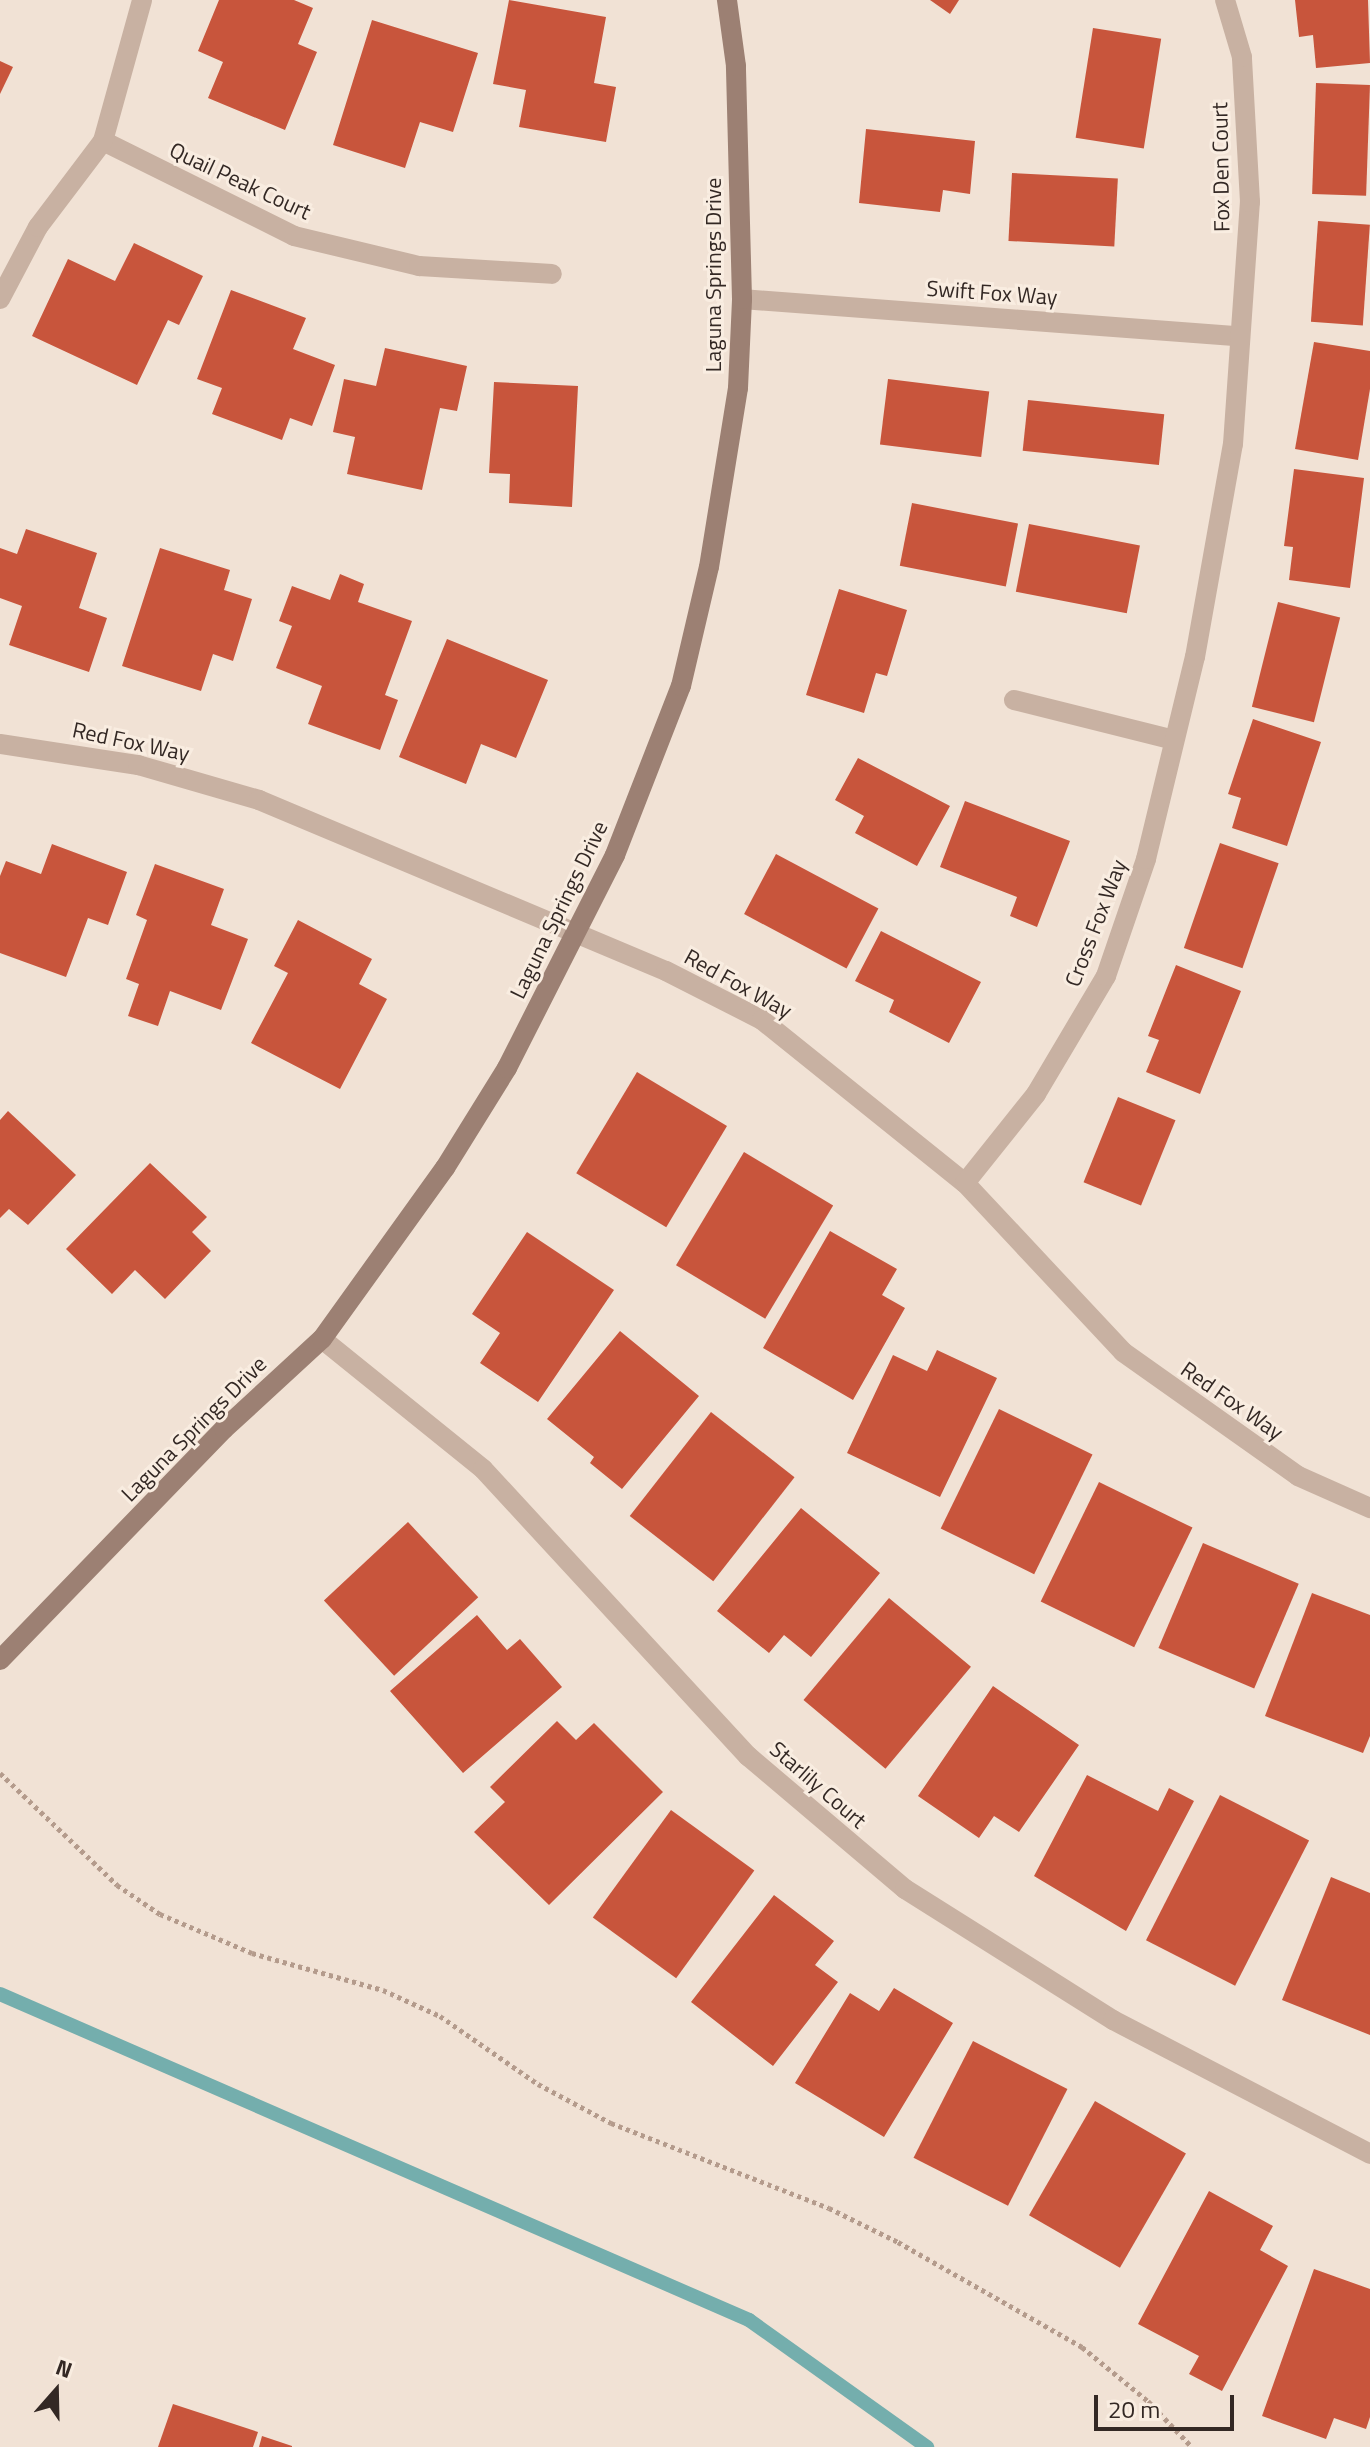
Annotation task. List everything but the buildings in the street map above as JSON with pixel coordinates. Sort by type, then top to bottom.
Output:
[{"type":"street","points":[[0,299],[38,227],[103,141],[142,0]]},
{"type":"street","name":"Laguna Springs Drive","points":[[0,1660],[224,1429],[322,1339],[445,1168],[507,1068],[578,933],[681,686],[709,567],[738,388],[742,299],[736,66],[727,0]]},
{"type":"street","name":"Fox Den Court","points":[[1225,0],[1242,57],[1250,202],[1238,336]]},
{"type":"street","name":"Quail Peak Court","points":[[103,141],[294,236],[419,266],[552,274]]},
{"type":"street","name":"Swift Fox Way","points":[[742,299],[1238,336]]},
{"type":"street","name":"Cross Fox Way","points":[[965,1183],[1036,1094],[1106,976],[1146,859],[1171,739],[1195,657],[1222,519],[1233,444],[1238,336]]},
{"type":"street","points":[[1014,700],[1171,739]]},
{"type":"street","name":"Red Fox Way","points":[[0,744],[73,753],[202,781],[578,933],[762,1020],[965,1183],[1123,1352],[1298,1476],[1370,1508]]},
{"type":"street","name":"Starlily Court","points":[[322,1339],[483,1469],[748,1756],[905,1889],[1113,2020],[1370,2154]]},
{"type":"path","points":[[0,1773],[117,1885],[160,1914],[252,1953],[383,1990],[440,2016],[538,2084],[611,2123],[829,2208],[898,2242],[1082,2347],[1148,2401],[1192,2447]]},
{"type":"waterway","points":[[0,1994],[749,2320],[927,2447]]}]
